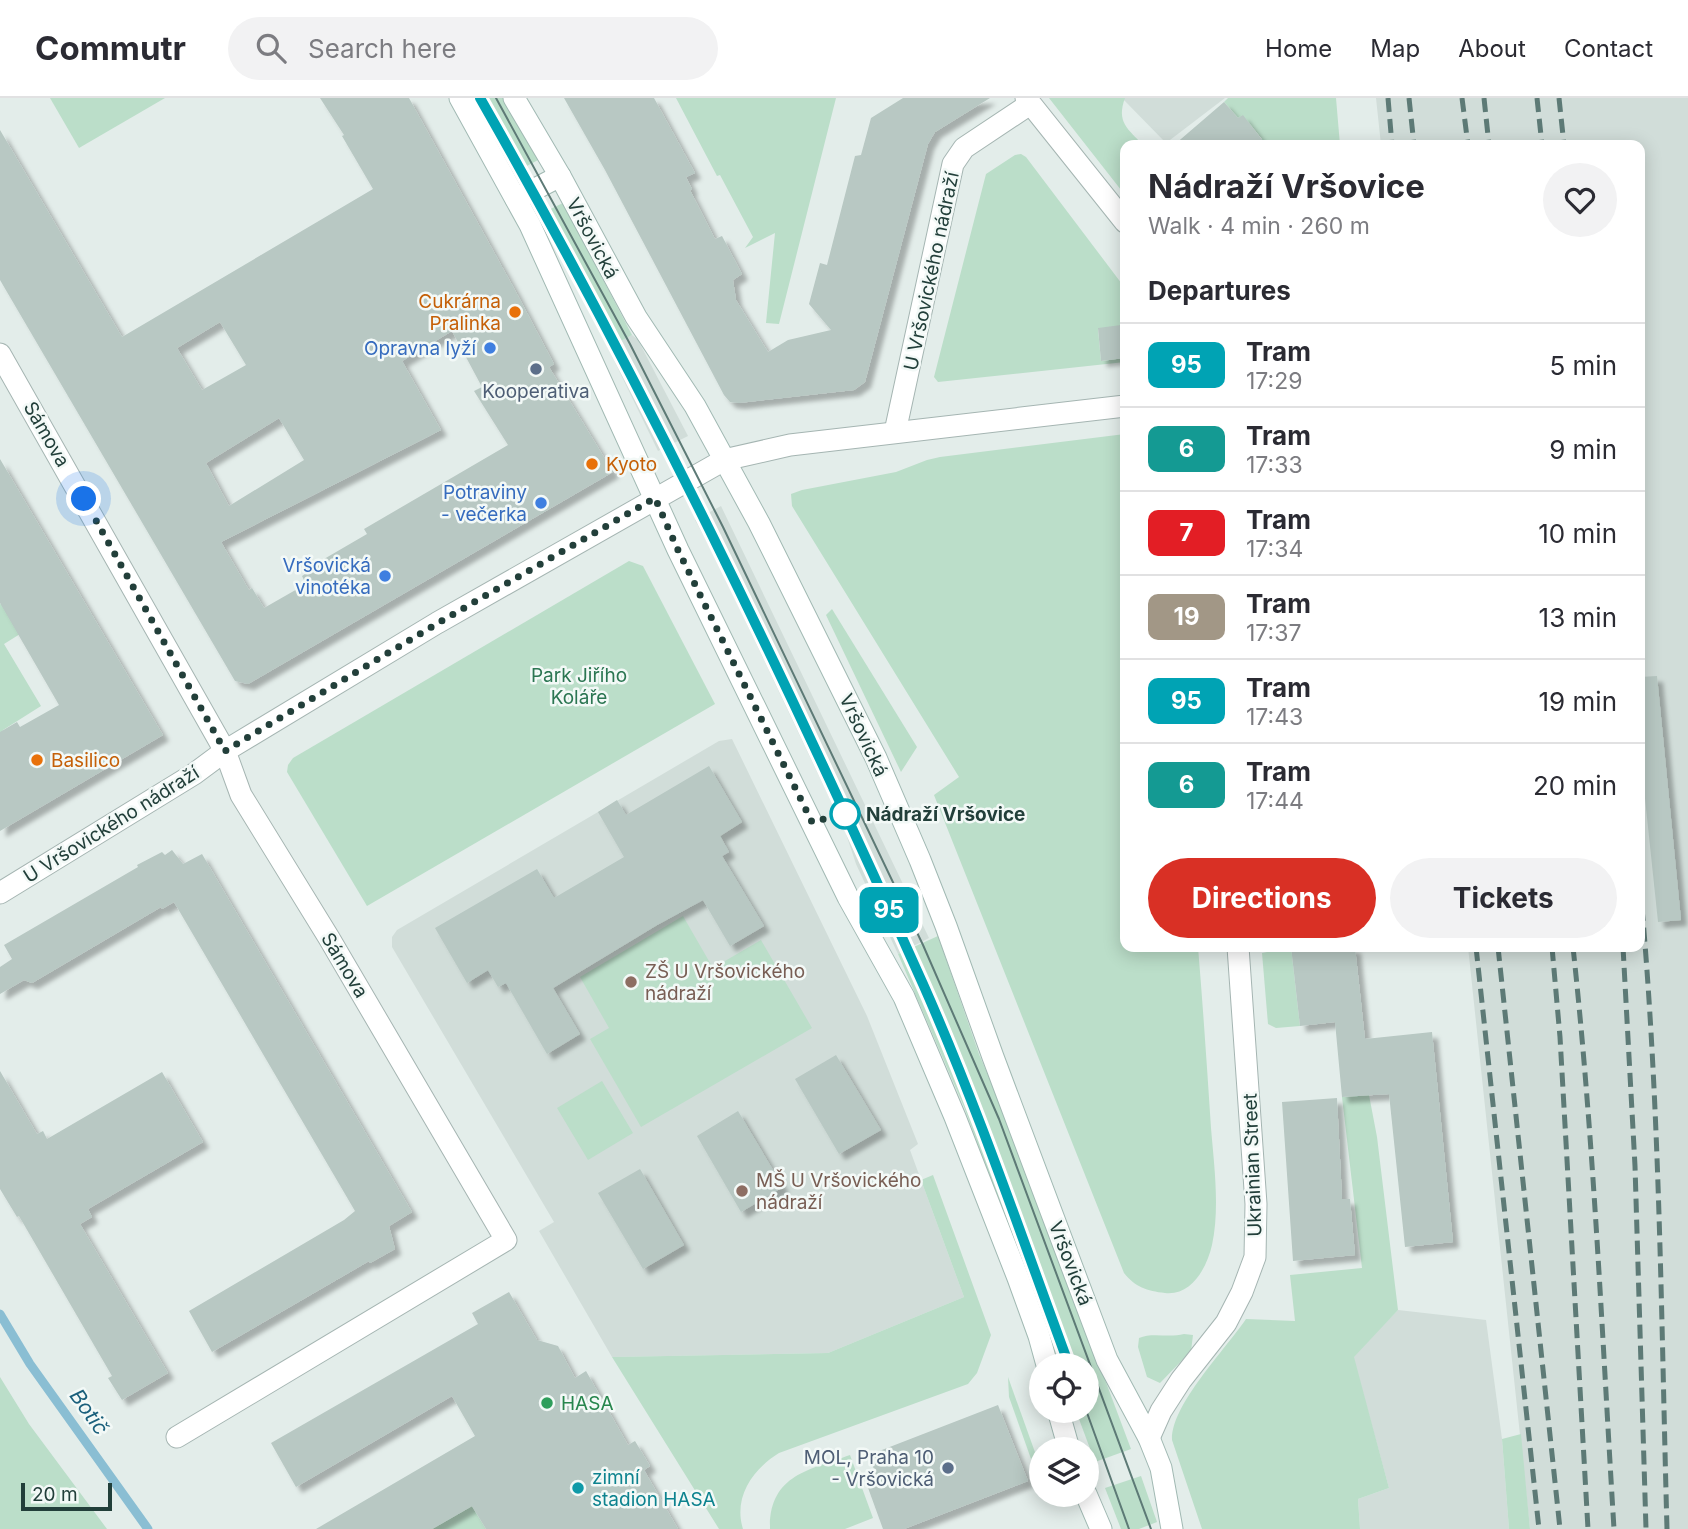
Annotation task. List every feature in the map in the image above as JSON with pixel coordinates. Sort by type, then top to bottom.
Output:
[{"type":"street","points":[[460,98],[516,199],[678,550],[848,897],[904,997],[955,1117],[1018,1278],[1043,1353]]},
{"type":"street","name":"Vršovická","points":[[514,98],[560,176],[636,317],[695,406],[759,523],[876,758],[920,860],[1107,1360],[1149,1438],[1161,1468],[1172,1529]]},
{"type":"street","points":[[1028,101],[1120,216]]},
{"type":"street","name":"U Vršovického nádraží","points":[[895,432],[953,164],[964,148],[1028,101]]},
{"type":"street","points":[[516,199],[560,176]]},
{"type":"street","name":"Sámova","points":[[0,354],[225,751],[241,795],[506,1240],[177,1437]]},
{"type":"street","name":"U Vršovického nádraží","points":[[0,893],[194,774],[225,751],[438,623],[724,460],[778,447],[1120,406]]},
{"type":"street","name":"Ukrainian Street","points":[[1149,1438],[1161,1411],[1181,1380],[1226,1323],[1242,1292],[1255,1257],[1257,1216],[1238,952]]},
{"type":"street","points":[[1092,1507],[1101,1529]]},
{"type":"shaded area","points":[[1122,98],[1225,98],[1170,140],[1163,140]]},
{"type":"shaded area","points":[[1376,98],[1688,98],[1688,1529],[1530,1529],[1469,952],[1645,952],[1645,140],[1380,140]]},
{"type":"shaded area","points":[[632,335],[638,340],[688,436],[658,451],[608,348]]},
{"type":"shaded area","points":[[721,506],[929,938],[898,954],[856,864],[845,831],[695,520]]},
{"type":"shaded area","points":[[732,739],[867,1016],[918,1144],[910,1150],[964,1297],[828,1353],[612,1357],[539,1231],[554,1222],[392,947],[392,937],[397,930],[719,741]]},
{"type":"shaded area","points":[[1398,1310],[1486,1320],[1502,1439],[1509,1529],[1360,1529],[1358,1499],[1389,1488],[1353,1356]]},
{"type":"green space","points":[[50,98],[165,98],[79,148]]},
{"type":"green space","points":[[472,98],[503,98],[538,160],[514,173]]},
{"type":"green space","points":[[676,98],[836,98],[779,324],[766,323],[775,233],[745,248],[753,237]]},
{"type":"green space","points":[[1049,98],[1125,98],[1123,119],[1138,140],[1120,140],[1120,189]]},
{"type":"green space","points":[[1228,98],[1336,98],[1340,140],[1261,140],[1243,116],[1238,118],[1224,102]]},
{"type":"green space","points":[[1015,155],[1026,157],[1120,281],[1120,326],[1098,329],[1101,361],[1120,359],[1120,363],[938,382],[934,377],[986,174]]},
{"type":"green space","points":[[563,203],[632,335],[608,348],[538,215]]},
{"type":"green space","points":[[1120,435],[1120,952],[1198,952],[1216,1186],[1216,1217],[1212,1245],[1206,1262],[1190,1285],[1175,1293],[1142,1288],[1124,1273],[934,795],[959,777],[792,506],[791,494],[802,490],[896,472],[940,457]]},
{"type":"green space","name":"Park Jiřího Koláře","points":[[629,561],[643,566],[715,704],[367,906],[287,772],[293,758]]},
{"type":"green space","points":[[0,604],[4,605],[20,634],[4,644],[41,706],[3,730],[0,738]]},
{"type":"green space","points":[[832,609],[917,747],[901,772],[826,615]]},
{"type":"green space","points":[[683,916],[713,968],[761,940],[812,1028],[641,1127],[590,1039],[609,1028],[580,977]]},
{"type":"green space","points":[[938,936],[979,1054],[1014,1137],[1095,1353],[1056,1353],[964,1107],[898,954]]},
{"type":"green space","points":[[1292,952],[1300,1026],[1276,1028],[1268,1024],[1262,953]]},
{"type":"green space","points":[[602,1081],[633,1133],[588,1160],[557,1108]]},
{"type":"green space","points":[[1369,1095],[1377,1137],[1398,1310],[1354,1357],[1389,1488],[1358,1499],[1360,1529],[1202,1529],[1172,1440],[1174,1426],[1189,1395],[1246,1319],[1295,1321],[1290,1275],[1362,1268],[1342,1097]]},
{"type":"green space","points":[[933,1175],[991,1335],[977,1373],[968,1384],[779,1453],[761,1467],[743,1495],[743,1529],[719,1529],[612,1357],[828,1353],[964,1297],[921,1180]]},
{"type":"green space","points":[[1149,1335],[1193,1335],[1191,1351],[1160,1383],[1147,1377],[1138,1347],[1139,1338]]},
{"type":"green space","points":[[1099,1364],[1131,1449],[1099,1461],[1099,1437],[1086,1437],[1080,1423],[1099,1423]]},
{"type":"green space","points":[[0,1377],[29,1424],[107,1529],[0,1529]]},
{"type":"green space","points":[[1008,1377],[1030,1437],[1029,1453],[1009,1397]]},
{"type":"green space","points":[[1521,1434],[1530,1529],[1509,1529],[1502,1439]]},
{"type":"green space","points":[[850,1455],[873,1518],[845,1529],[770,1529],[771,1511],[784,1486],[806,1471]]},
{"type":"green space","points":[[1141,1476],[1157,1522],[1139,1529],[1121,1529],[1105,1488]]},
{"type":"green space","points":[[472,1506],[486,1529],[432,1529]]},
{"type":"building","points":[[320,98],[409,98],[554,364],[549,367],[613,472],[248,684],[235,681],[0,280],[0,130],[122,337],[373,189],[342,136],[344,135]],"holes":[[[220,322],[246,365],[202,390],[177,348]],[[452,331],[482,387],[474,391],[508,445],[364,529],[367,534],[312,566],[313,569],[302,576],[306,584],[264,608],[252,588],[249,590],[221,542],[441,430],[402,361]],[[279,418],[304,460],[229,506],[206,463]]]},
{"type":"building","points":[[564,98],[654,98],[695,173],[686,177],[692,189],[690,190],[715,239],[722,236],[742,274],[733,280],[736,300],[768,352],[788,340],[831,330],[809,304],[820,263],[827,265],[855,156],[861,155],[871,118],[903,98],[990,98],[935,132],[928,144],[865,382],[854,390],[739,403],[730,402],[724,395]]},
{"type":"building","points":[[1224,102],[1238,118],[1243,115],[1262,140],[1180,140]]},
{"type":"building","points":[[1120,325],[1120,359],[1101,361],[1098,328]]},
{"type":"building","points":[[0,459],[163,735],[0,831],[0,732],[17,722],[20,727],[59,705],[0,603]]},
{"type":"building","points":[[1657,676],[1681,920],[1658,922],[1645,798],[1645,677]]},
{"type":"building","points":[[709,766],[742,822],[720,836],[729,852],[722,856],[764,926],[730,946],[703,900],[657,925],[553,988],[580,1034],[547,1054],[506,983],[498,987],[488,970],[467,983],[435,928],[537,869],[554,898],[624,857],[598,812],[617,800],[626,815]]},
{"type":"building","points":[[172,850],[183,864],[202,854],[412,1212],[389,1226],[395,1249],[370,1263],[369,1261],[212,1352],[189,1311],[355,1211],[174,902],[32,983],[24,980],[0,994],[0,967],[12,959],[4,945],[138,867],[137,865],[162,852],[165,855]]},
{"type":"building","points":[[1292,952],[1356,952],[1365,1039],[1432,1032],[1453,1242],[1405,1247],[1389,1094],[1342,1097],[1335,1022],[1300,1026]]},
{"type":"building","points":[[836,1055],[881,1130],[839,1154],[795,1079]]},
{"type":"building","points":[[0,1071],[37,1134],[43,1131],[47,1139],[162,1072],[203,1142],[88,1209],[92,1217],[80,1224],[168,1373],[122,1400],[108,1378],[112,1376],[19,1216],[17,1217],[0,1189]]},
{"type":"building","points":[[1337,1098],[1342,1199],[1350,1199],[1355,1255],[1293,1261],[1282,1102]]},
{"type":"building","points":[[738,1111],[783,1187],[741,1212],[697,1136]]},
{"type":"building","points":[[640,1169],[684,1245],[643,1269],[598,1193]]},
{"type":"building","name":"HASA","points":[[509,1292],[537,1340],[558,1346],[575,1378],[586,1371],[628,1445],[635,1441],[650,1466],[644,1470],[678,1529],[486,1529],[472,1506],[432,1529],[316,1529],[475,1436],[452,1396],[296,1487],[271,1443],[478,1324],[472,1313]]},
{"type":"building","name":"MOL, Praha 10 - Vršovická","points":[[998,1405],[1028,1481],[904,1529],[883,1529],[867,1485],[878,1481],[869,1455]]},
{"type":"waterway","name":"Botič","points":[[0,1314],[30,1364],[148,1529]]},
{"type":"tram line","points":[[480,98],[592,301],[663,439],[865,857],[962,1078],[1065,1353]]},
{"type":"tram line","name":"95","points":[[480,98],[618,350],[710,533],[845,814],[922,984],[965,1088],[1065,1353]]},
{"type":"tram line","points":[[496,98],[630,344],[723,527],[923,945],[999,1119],[1151,1529]]},
{"type":"tram line","points":[[1091,1423],[1129,1529]]},
{"type":"railway","points":[[1388,98],[1392,140]]},
{"type":"railway","points":[[1409,98],[1413,140]]},
{"type":"railway","points":[[1462,98],[1467,140]]},
{"type":"railway","points":[[1484,98],[1488,140]]},
{"type":"railway","points":[[1537,98],[1541,140]]},
{"type":"railway","points":[[1559,98],[1563,140]]},
{"type":"railway","points":[[1645,943],[1656,1127],[1667,1529]]},
{"type":"railway","points":[[1477,952],[1539,1529]]},
{"type":"railway","points":[[1499,952],[1560,1529]]},
{"type":"railway","points":[[1552,952],[1560,1037],[1588,1529]]},
{"type":"railway","points":[[1573,952],[1592,1165],[1614,1529]]},
{"type":"railway","points":[[1623,952],[1635,1166],[1646,1529]]},
{"type":"place","name":"Cukrárna Pralinka","points":[[515,312]]},
{"type":"place","name":"Opravna lyží","points":[[490,348]]},
{"type":"place","name":"Kooperativa","points":[[536,369]]},
{"type":"place","name":"Kyoto","points":[[592,464]]},
{"type":"place","name":"Potraviny - večerka","points":[[541,503]]},
{"type":"place","name":"Vršovická vinotéka","points":[[385,576]]},
{"type":"place","name":"Basilico","points":[[37,760]]},
{"type":"place","name":"Nádraží Vršovice","points":[[845,814]]},
{"type":"place","name":"ZŠ U Vršovického nádraží","points":[[631,982]]},
{"type":"place","name":"MŠ U Vršovického nádraží","points":[[742,1191]]},
{"type":"place","name":"HASA","points":[[547,1403]]},
{"type":"place","name":"MOL, Praha 10 - Vršovická","points":[[948,1468]]},
{"type":"place","name":"zimní stadion HASA","points":[[578,1488]]},
{"type":"route","points":[[84,499],[225,751],[438,623],[655,498],[812,822],[845,814]]}]
